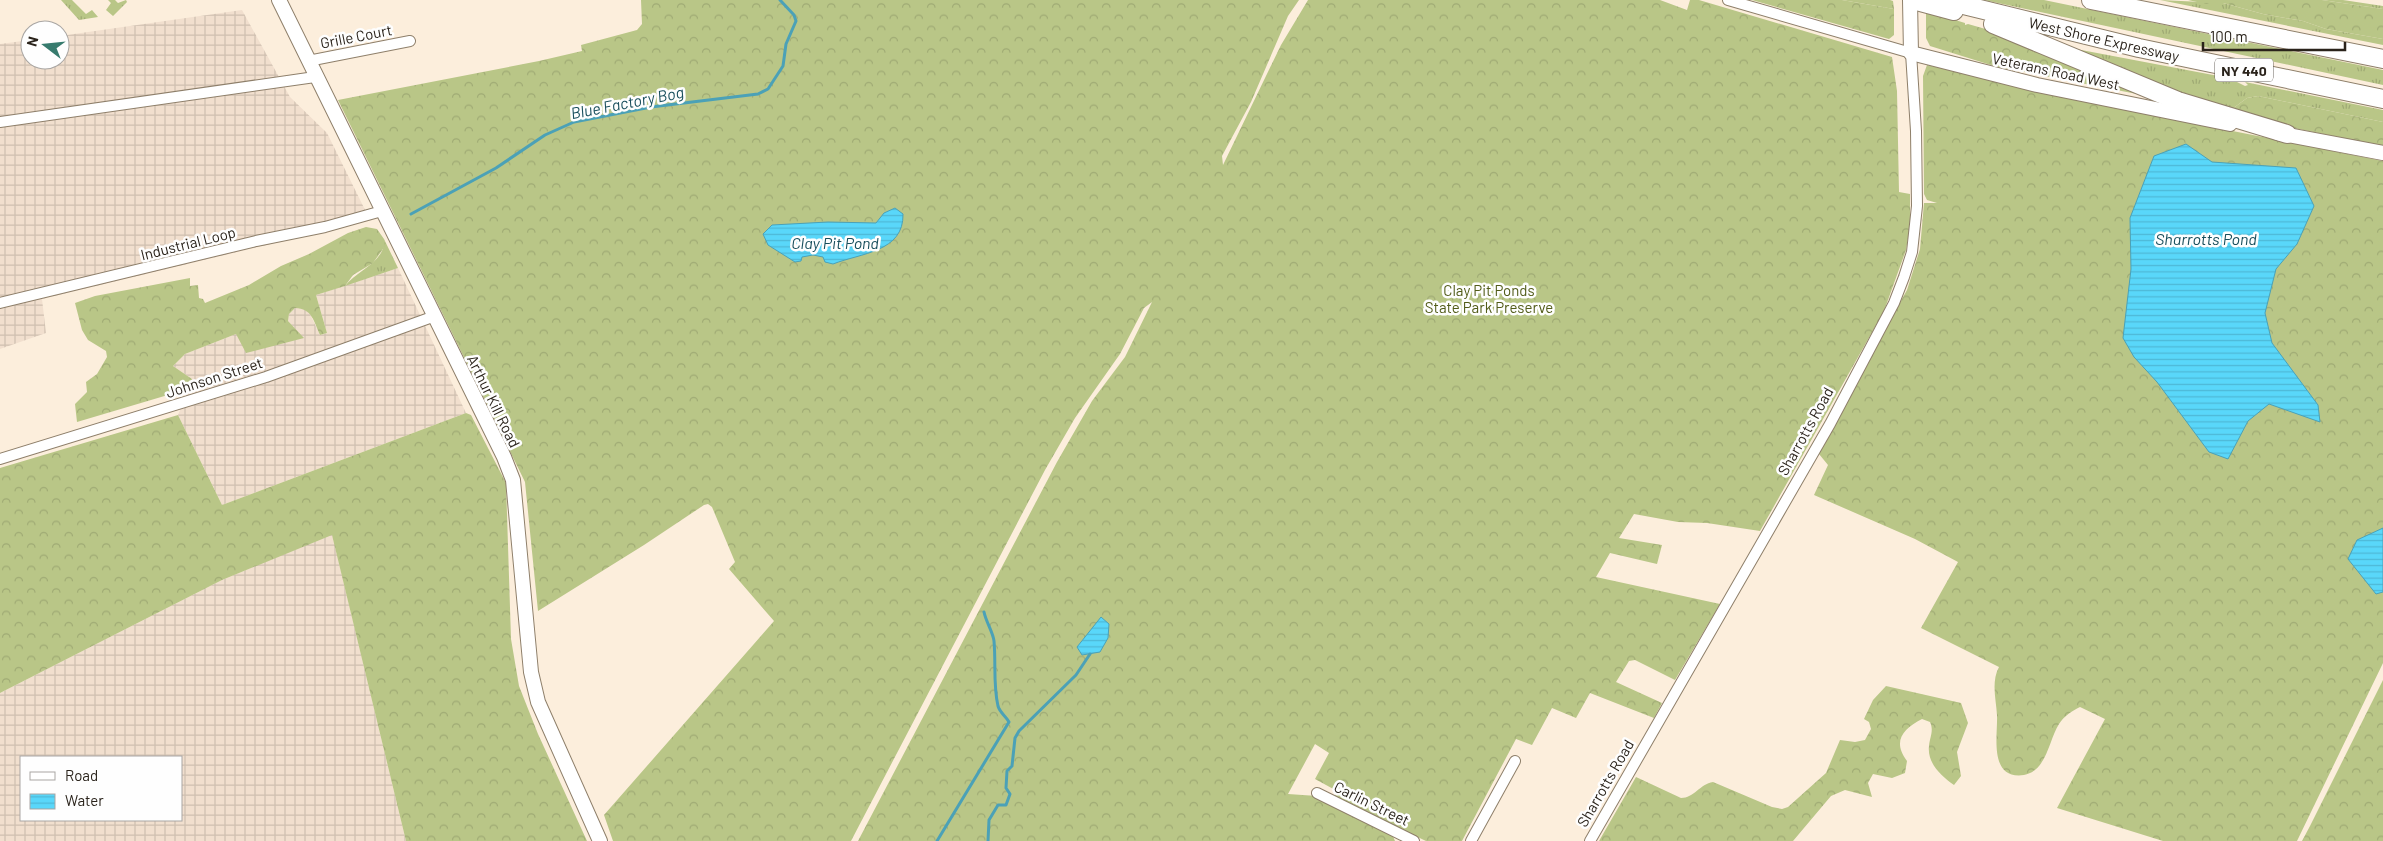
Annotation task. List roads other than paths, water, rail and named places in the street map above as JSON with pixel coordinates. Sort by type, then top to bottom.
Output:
[{"type":"highway","points":[[1912,0],[2018,32],[2178,101],[2286,134]]},
{"type":"highway","name":"West Shore Expressway","points":[[1943,0],[2139,48],[2383,98]]},
{"type":"highway","name":"NY 440","points":[[2091,0],[2383,59]]},
{"type":"street","name":"Arthur Kill Road","points":[[279,0],[504,457],[513,480],[531,672],[538,702],[600,841]]},
{"type":"street","name":"Veterans Road West","points":[[1728,0],[1911,53],[2036,85],[2383,153]]},
{"type":"street","name":"Sharrotts Road","points":[[1590,841],[1830,424],[1894,303],[1904,277],[1912,252],[1917,206],[1916,131],[1910,38],[1912,0]]},
{"type":"street","name":"Grille Court","points":[[308,61],[410,41]]},
{"type":"street","points":[[0,122],[316,77]]},
{"type":"street","name":"Industrial Loop","points":[[0,303],[256,242],[325,228],[382,211]]},
{"type":"street","name":"Johnson Street","points":[[0,460],[260,379],[435,316]]},
{"type":"street","points":[[1471,841],[1515,761]]},
{"type":"street","name":"Carlin Street","points":[[1317,793],[1407,840]]},
{"type":"water","name":"Sharrotts Pond","points":[[2186,144],[2212,162],[2296,168],[2314,206],[2297,244],[2276,269],[2265,313],[2272,343],[2318,405],[2320,422],[2269,404],[2248,421],[2228,459],[2209,452],[2157,382],[2134,357],[2123,338],[2131,269],[2130,218],[2154,156]]},
{"type":"water","name":"Clay Pit Pond","points":[[895,208],[903,214],[901,227],[889,244],[833,264],[825,262],[823,257],[813,255],[802,257],[801,261],[795,262],[768,245],[763,234],[772,225],[828,222],[876,223],[884,213]]},
{"type":"water","points":[[2383,528],[2383,592],[2376,594],[2348,559],[2357,540]]},
{"type":"water","points":[[1101,617],[1109,624],[1108,638],[1100,652],[1082,655],[1077,647]]},
{"type":"waterway","name":"Blue Factory Bog","points":[[411,214],[496,168],[545,135],[574,122],[651,107],[758,94],[768,89],[783,66],[786,44],[796,21],[794,15],[780,0]]},
{"type":"waterway","points":[[937,841],[1009,722],[998,706],[994,641],[984,612]]},
{"type":"waterway","points":[[988,841],[989,820],[998,805],[1006,805],[1010,794],[1006,788],[1007,771],[1012,766],[1015,738],[1019,731],[1076,675],[1090,654]]},
{"type":"park label","name":"Clay Pit Ponds State Park Preserve","points":[[1489,298]]}]
